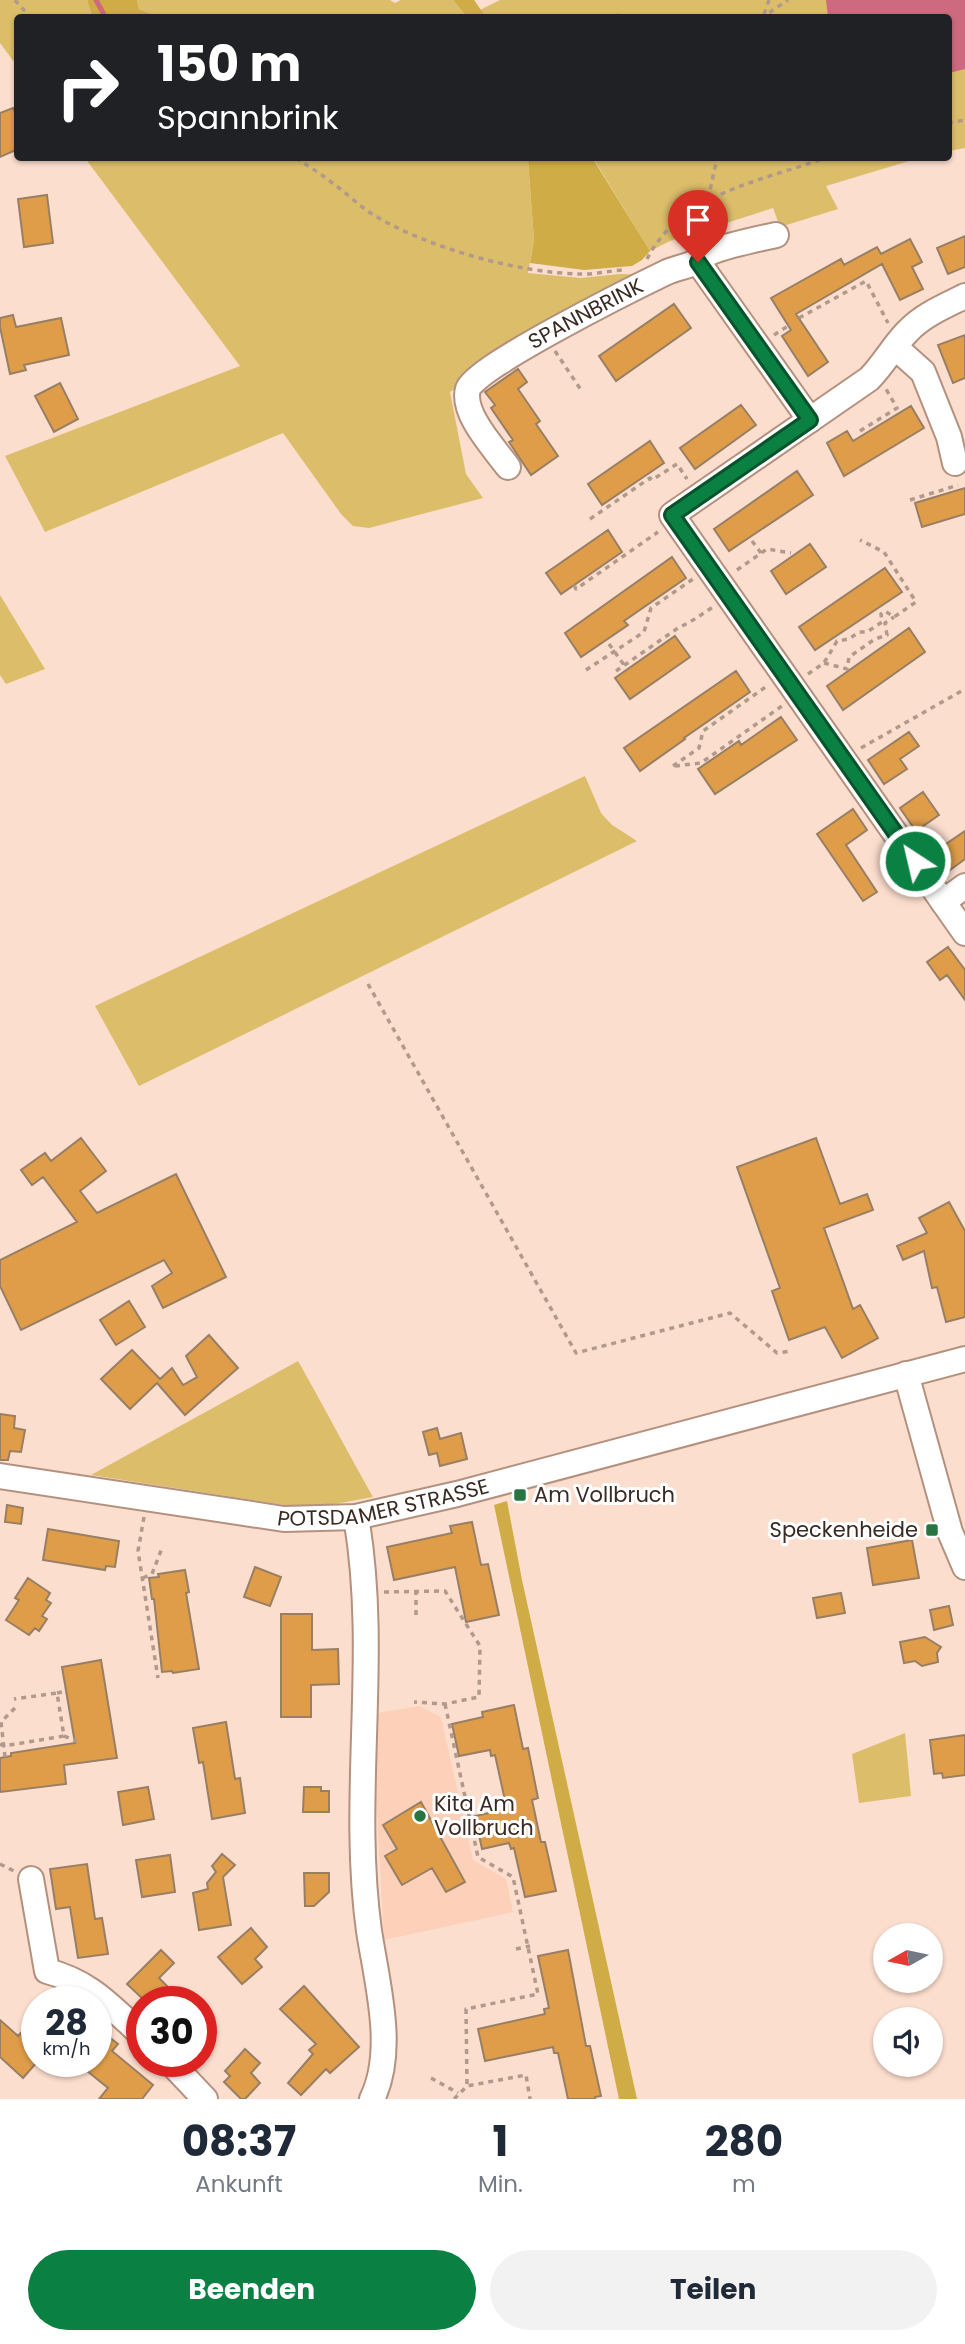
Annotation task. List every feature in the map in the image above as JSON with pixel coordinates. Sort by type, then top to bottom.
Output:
[{"type":"street","points":[[776,235],[709,253],[698,262],[810,420]]},
{"type":"street","name":"SPANNBRINK","points":[[508,467],[471,414],[467,402],[470,384],[512,353],[668,272],[698,262]]},
{"type":"street","points":[[965,296],[919,321],[895,346],[875,373],[672,515],[965,933]]},
{"type":"street","points":[[895,346],[923,372],[960,473]]},
{"type":"street","points":[[943,902],[965,886]]},
{"type":"street","name":"POTSDAMER STRASSE","points":[[0,1476],[284,1519],[356,1517],[457,1494],[965,1359]]},
{"type":"street","points":[[906,1374],[950,1532],[965,1567]]},
{"type":"street","points":[[356,1517],[365,1592],[365,1888],[383,2031],[381,2073],[376,2098]]},
{"type":"street","points":[[31,1879],[47,1971],[89,1987],[126,2021]]},
{"type":"street","points":[[184,2077],[205,2099]]},
{"type":"path","points":[[15,0],[27,14]]},
{"type":"path","points":[[767,14],[789,0]]},
{"type":"path","points":[[300,161],[369,212],[414,235],[443,246],[481,258],[539,270],[584,274],[631,269]]},
{"type":"path","points":[[698,262],[698,212],[710,190],[716,161]]},
{"type":"path","points":[[643,268],[654,248],[675,222],[704,201],[817,161]]},
{"type":"path","points":[[799,318],[866,281],[890,326],[895,346]]},
{"type":"path","points":[[552,348],[581,390]]},
{"type":"path","points":[[860,431],[897,408],[875,373]]},
{"type":"path","points":[[590,519],[649,476],[652,480],[677,464],[699,497]]},
{"type":"path","points":[[910,500],[960,473]]},
{"type":"path","points":[[574,585],[576,589],[676,520]]},
{"type":"path","points":[[824,663],[846,669],[849,657],[875,639],[887,635],[885,623],[916,602],[884,552],[860,540]]},
{"type":"path","points":[[752,541],[761,553]]},
{"type":"path","points":[[616,671],[719,582],[766,549],[791,553]]},
{"type":"path","points":[[586,670],[643,632],[651,608],[719,582]]},
{"type":"path","points":[[791,684],[701,763],[673,766],[699,748],[703,730],[791,684],[824,663],[836,641],[849,639],[859,632],[867,632],[882,622],[881,614],[885,611],[894,617]]},
{"type":"path","points":[[609,644],[624,666]]},
{"type":"path","points":[[844,758],[965,689]]},
{"type":"path","points":[[368,984],[576,1353],[730,1313],[777,1353],[791,1350]]},
{"type":"path","points":[[147,1499],[138,1551],[158,1678]]},
{"type":"path","points":[[142,1578],[152,1574],[162,1548]]},
{"type":"path","points":[[365,1592],[445,1591],[480,1646],[479,1697],[445,1704],[414,1702]]},
{"type":"path","points":[[416,1592],[416,1615]]},
{"type":"path","points":[[14,1699],[67,1691]]},
{"type":"path","points":[[57,1693],[64,1736]]},
{"type":"path","points":[[445,1704],[478,1857],[513,1877],[530,1946],[538,1994],[466,2009],[467,2086]]},
{"type":"path","points":[[5,1757],[1,1722],[15,1708]]},
{"type":"path","points":[[2,1745],[64,1736],[77,1741]]},
{"type":"path","points":[[516,1949],[530,1946]]},
{"type":"path","points":[[454,2099],[467,2086],[526,2075],[530,2099]]},
{"type":"path","points":[[431,2078],[458,2093]]},
{"type":"shaded area","points":[[0,0],[87,0],[91,14],[14,14],[14,62],[0,43]]},
{"type":"shaded area","points":[[87,0],[137,0],[139,9],[152,14],[91,14]]},
{"type":"shaded area","points":[[137,0],[390,0],[395,3],[401,0],[453,0],[465,14],[152,14],[139,9]]},
{"type":"shaded area","points":[[453,0],[474,0],[484,14],[465,14]]},
{"type":"shaded area","points":[[500,0],[965,0],[965,148],[952,150],[952,14],[483,14],[480,10]]},
{"type":"shaded area","points":[[826,0],[965,0],[965,69],[952,72],[952,14],[828,14]]},
{"type":"shaded area","points":[[87,161],[528,161],[534,240],[528,273],[581,278],[620,274],[651,275],[510,350],[450,392],[466,474],[483,498],[369,528],[353,526],[341,514],[283,433],[45,532],[5,456],[240,366]]},
{"type":"shaded area","points":[[528,161],[594,161],[650,251],[632,266],[584,270],[530,263],[534,240]]},
{"type":"shaded area","points":[[595,161],[909,161],[826,186],[838,209],[780,227],[773,208],[670,241],[650,251]]},
{"type":"shaded area","points":[[0,595],[45,669],[6,684],[0,675]]},
{"type":"shaded area","points":[[585,776],[601,813],[612,825],[637,841],[139,1086],[95,1006]]},
{"type":"shaded area","points":[[298,1361],[373,1497],[329,1505],[284,1505],[91,1475]]},
{"type":"shaded area","points":[[507,1501],[522,1580],[637,2099],[619,2099],[494,1505]]},
{"type":"shaded area","name":"Kita Am Vollbruch","points":[[419,1706],[441,1717],[473,1860],[506,1879],[513,1912],[384,1940],[376,1797],[378,1713]]},
{"type":"shaded area","points":[[905,1733],[911,1796],[859,1803],[852,1754]]},
{"type":"building","points":[[13,108],[14,110],[14,151],[0,157],[0,113]]},
{"type":"building","points":[[47,195],[53,243],[24,247],[18,199]]},
{"type":"building","points":[[965,236],[965,267],[948,274],[937,248]]},
{"type":"building","points":[[910,239],[922,262],[912,267],[923,289],[900,300],[882,264],[796,314],[828,362],[808,376],[782,336],[791,330],[771,298],[841,259],[844,265],[877,247],[881,254]]},
{"type":"building","points":[[674,304],[691,328],[616,381],[599,356]]},
{"type":"building","points":[[13,315],[16,327],[61,318],[69,355],[24,365],[26,370],[10,374],[0,318]]},
{"type":"building","points":[[965,335],[965,378],[953,383],[938,345]]},
{"type":"building","points":[[518,369],[527,382],[518,389],[540,421],[536,424],[558,456],[531,475],[509,442],[513,440],[491,408],[495,405],[485,392]]},
{"type":"building","points":[[60,383],[78,419],[54,432],[35,396]]},
{"type":"building","points":[[741,405],[756,425],[695,469],[680,448]]},
{"type":"building","points":[[911,406],[924,428],[844,476],[827,443],[847,431],[853,441]]},
{"type":"building","points":[[650,441],[664,463],[602,505],[588,484]]},
{"type":"building","points":[[797,471],[813,495],[729,551],[714,529]]},
{"type":"building","points":[[965,488],[965,514],[922,527],[915,503]]},
{"type":"building","points":[[608,530],[622,552],[561,594],[546,573]]},
{"type":"building","points":[[810,544],[826,567],[786,594],[771,571]]},
{"type":"building","points":[[672,557],[686,578],[624,621],[628,625],[581,657],[565,633]]},
{"type":"building","points":[[885,568],[902,592],[815,650],[799,627]]},
{"type":"building","points":[[909,628],[925,652],[843,710],[827,686]]},
{"type":"building","points":[[675,636],[690,657],[630,699],[615,678]]},
{"type":"building","points":[[736,671],[750,692],[640,771],[624,748]]},
{"type":"building","points":[[781,717],[797,740],[715,794],[698,769],[739,741],[741,745]]},
{"type":"building","points":[[909,732],[919,746],[900,759],[907,769],[884,784],[868,760]]},
{"type":"building","points":[[923,792],[939,815],[916,831],[900,808]]},
{"type":"building","points":[[853,809],[867,830],[846,845],[877,892],[863,901],[817,834]]},
{"type":"building","points":[[965,831],[965,859],[950,870],[937,850]]},
{"type":"building","points":[[948,947],[965,970],[965,1000],[947,975],[940,980],[927,962]]},
{"type":"building","points":[[81,1138],[106,1171],[80,1191],[97,1213],[176,1174],[226,1277],[163,1308],[152,1286],[172,1273],[164,1260],[21,1330],[0,1286],[0,1260],[77,1222],[43,1177],[32,1185],[21,1170],[45,1153],[51,1161]]},
{"type":"building","points":[[816,1138],[840,1204],[867,1194],[873,1210],[824,1228],[853,1309],[860,1305],[878,1338],[842,1358],[825,1327],[789,1340],[772,1291],[780,1288],[737,1167]]},
{"type":"building","points":[[949,1202],[965,1231],[965,1317],[946,1322],[937,1287],[932,1288],[924,1251],[903,1260],[897,1246],[927,1233],[919,1218]]},
{"type":"building","points":[[129,1301],[145,1327],[116,1345],[100,1320]]},
{"type":"building","points":[[209,1335],[238,1368],[185,1415],[157,1383],[130,1409],[101,1379],[132,1350],[160,1379],[172,1368],[183,1385],[197,1377],[186,1356]]},
{"type":"building","points":[[0,1414],[15,1416],[14,1428],[25,1430],[21,1452],[10,1451],[8,1460],[0,1460]]},
{"type":"building","points":[[437,1428],[440,1439],[461,1433],[467,1459],[440,1466],[437,1453],[429,1455],[423,1432]]},
{"type":"building","points":[[7,1505],[23,1508],[21,1524],[5,1522]]},
{"type":"building","points":[[472,1522],[481,1565],[488,1564],[499,1615],[466,1622],[455,1567],[394,1580],[387,1547],[452,1533],[450,1526]]},
{"type":"building","points":[[48,1529],[119,1541],[115,1567],[106,1566],[105,1570],[43,1560]]},
{"type":"building","points":[[912,1540],[919,1578],[873,1585],[867,1548]]},
{"type":"building","points":[[255,1567],[281,1577],[270,1606],[244,1597]]},
{"type":"building","points":[[185,1570],[189,1592],[186,1593],[199,1669],[162,1672],[149,1578]]},
{"type":"building","points":[[28,1578],[50,1593],[46,1600],[51,1603],[42,1616],[47,1619],[39,1631],[35,1628],[29,1635],[6,1620],[19,1600],[15,1598]]},
{"type":"building","points":[[841,1593],[845,1613],[817,1618],[813,1598]]},
{"type":"building","points":[[949,1606],[953,1625],[934,1630],[930,1610]]},
{"type":"building","points":[[281,1614],[312,1614],[312,1650],[338,1649],[339,1684],[311,1685],[311,1717],[281,1717]]},
{"type":"building","points":[[925,1637],[941,1647],[937,1653],[938,1662],[922,1666],[915,1661],[904,1663],[900,1642]]},
{"type":"building","points":[[101,1660],[117,1758],[64,1765],[66,1784],[0,1792],[0,1758],[11,1756],[11,1753],[75,1743],[62,1667]]},
{"type":"building","points":[[514,1705],[523,1749],[528,1748],[538,1798],[532,1800],[556,1891],[525,1897],[514,1848],[511,1849],[509,1843],[482,1849],[475,1816],[503,1810],[506,1805],[495,1755],[491,1756],[490,1750],[459,1756],[452,1724],[483,1717],[482,1712]]},
{"type":"building","points":[[226,1722],[235,1779],[240,1778],[245,1813],[212,1819],[203,1762],[199,1763],[193,1728]]},
{"type":"building","points":[[965,1735],[965,1775],[943,1778],[942,1773],[934,1774],[930,1740]]},
{"type":"building","points":[[148,1787],[154,1819],[123,1825],[118,1792]]},
{"type":"building","points":[[304,1787],[321,1787],[321,1791],[329,1791],[329,1812],[303,1812]]},
{"type":"building","points":[[421,1802],[465,1882],[446,1892],[432,1868],[402,1885],[385,1856],[397,1849],[383,1825]]},
{"type":"building","points":[[222,1854],[235,1865],[223,1877],[231,1925],[199,1930],[193,1893],[208,1889],[207,1883],[216,1872],[212,1866]]},
{"type":"building","points":[[170,1855],[175,1892],[142,1897],[136,1860]]},
{"type":"building","points":[[87,1864],[95,1919],[102,1918],[108,1954],[78,1958],[70,1907],[56,1909],[50,1869]]},
{"type":"building","points":[[304,1873],[329,1873],[329,1892],[314,1906],[305,1906]]},
{"type":"building","points":[[251,1928],[267,1947],[255,1959],[262,1967],[242,1984],[218,1957]]},
{"type":"building","points":[[161,1950],[174,1963],[159,1978],[167,1986],[127,1984]]},
{"type":"building","points":[[568,1950],[586,2046],[590,2046],[601,2096],[595,2099],[568,2099],[558,2053],[554,2053],[553,2047],[485,2061],[478,2029],[545,2014],[544,2009],[549,2008],[538,1956]]},
{"type":"building","points":[[304,1986],[359,2047],[330,2073],[326,2069],[301,2095],[288,2083],[313,2054],[309,2050],[316,2044],[280,2009]]},
{"type":"building","points":[[0,2020],[18,2036],[21,2033],[21,2076],[0,2057]]},
{"type":"building","points":[[112,2039],[118,2044],[112,2051]]},
{"type":"building","points":[[245,2049],[260,2063],[251,2073],[260,2083],[245,2099],[241,2099],[224,2082],[230,2076],[225,2071]]},
{"type":"building","points":[[112,2051],[126,2063],[126,2077],[143,2077],[153,2085],[142,2099],[99,2099],[108,2088],[94,2077],[112,2077]]},
{"type":"waterway","points":[[96,0],[104,14]]},
{"type":"place","name":"Am Vollbruch","points":[[520,1495]]},
{"type":"place","name":"Speckenheide","points":[[932,1530]]},
{"type":"place","name":"Kita Am Vollbruch","points":[[420,1816]]},
{"type":"route","points":[[698,262],[810,420],[672,515],[915,861]]}]
